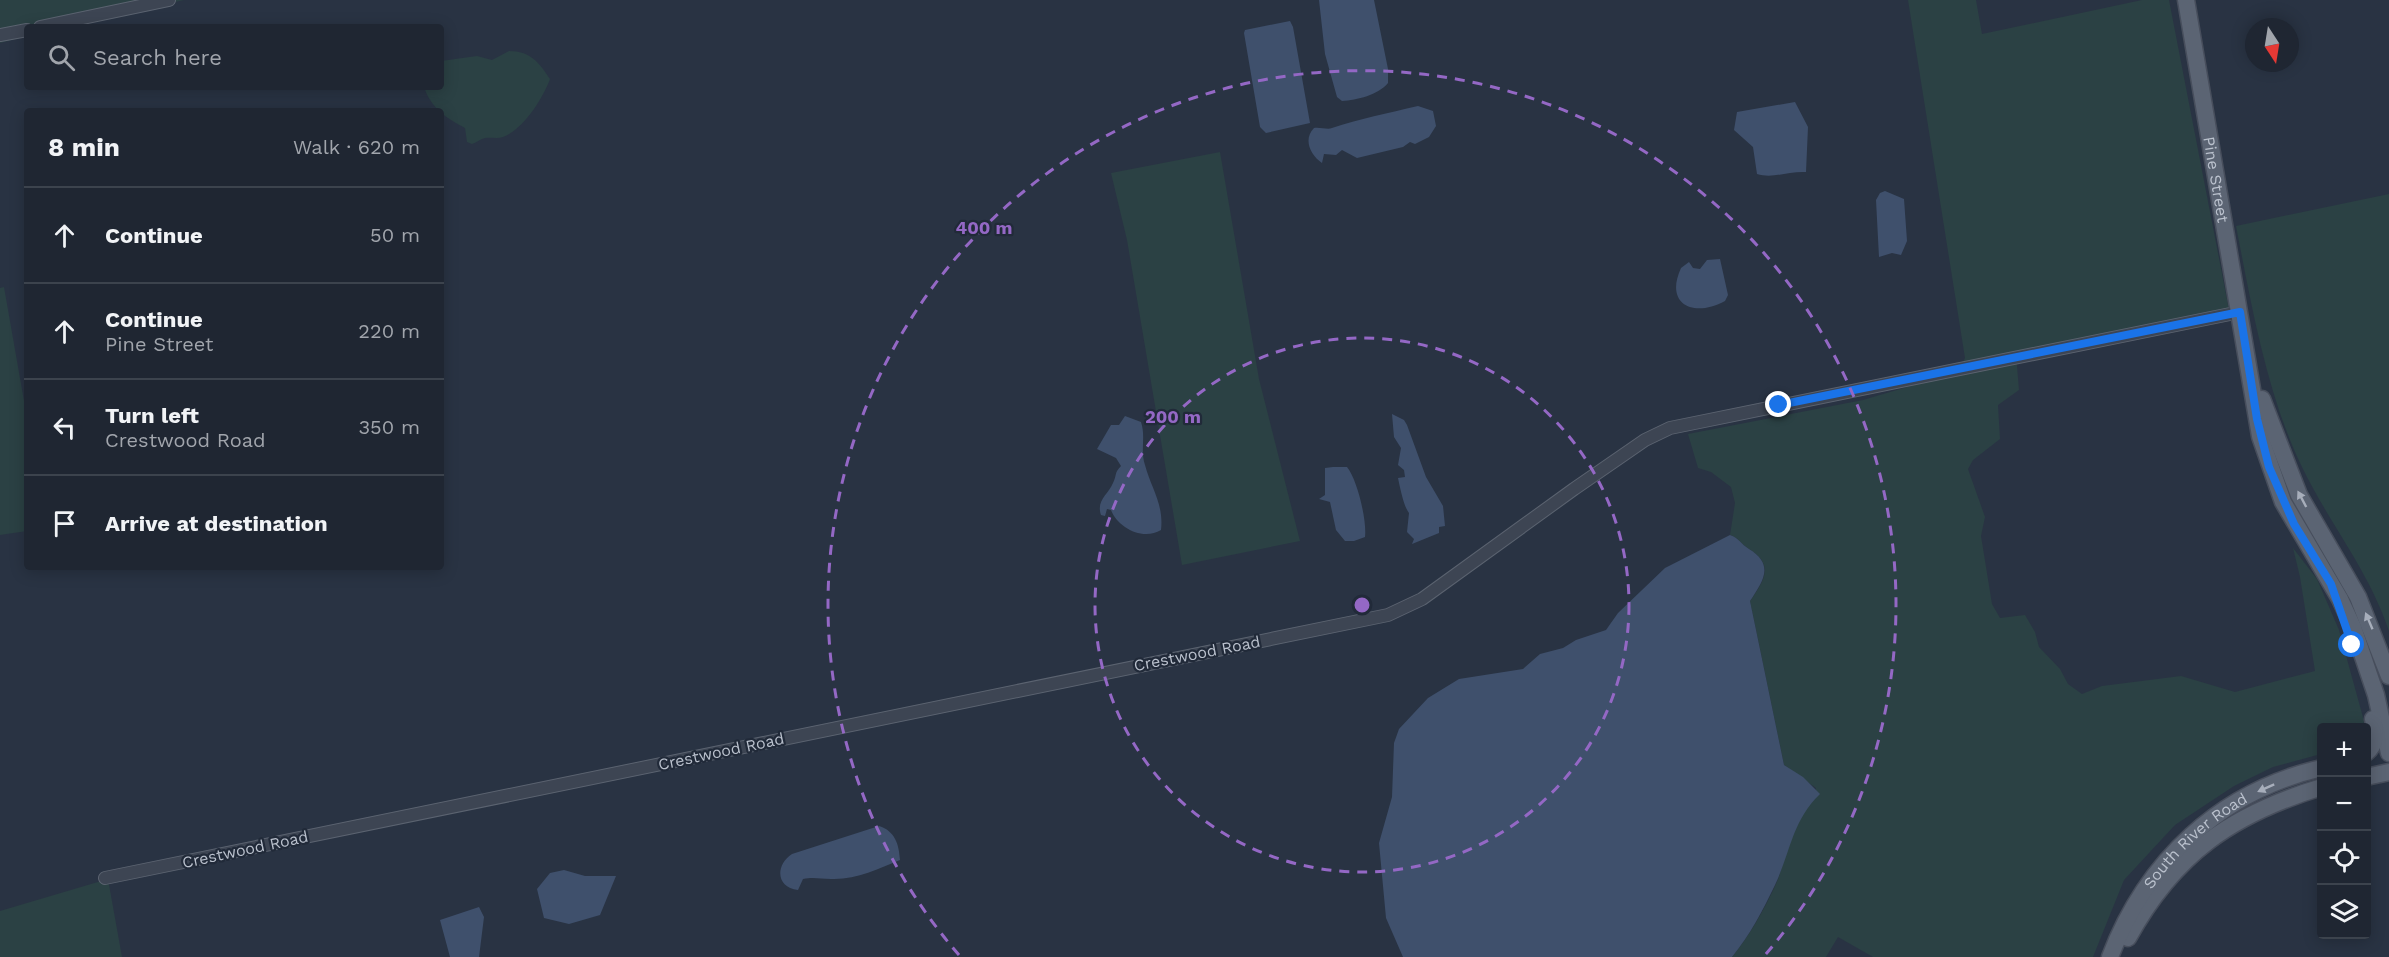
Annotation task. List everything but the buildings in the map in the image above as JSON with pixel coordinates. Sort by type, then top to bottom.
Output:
[{"type":"main road","name":"Pine Street","points":[[2186,0],[2257,419],[2269,467],[2294,524],[2331,584],[2359,644],[2376,695],[2389,753]]},
{"type":"main road","name":"Pine Street","points":[[2248,358],[2284,462],[2299,495],[2358,597],[2389,676]]},
{"type":"main road","points":[[2331,584],[2352,645],[2375,726],[2371,748]]},
{"type":"main road","points":[[2371,757],[2389,753]]},
{"type":"main road","name":"South River Road","points":[[2110,957],[2121,927],[2142,889],[2178,847],[2210,820],[2242,800],[2277,783],[2317,770]]},
{"type":"main road","points":[[2371,776],[2389,772]]},
{"type":"main road","name":"South River Road","points":[[2118,957],[2152,899],[2182,864],[2215,835],[2257,809],[2317,789]]},
{"type":"street","points":[[54,24],[169,0]]},
{"type":"street","points":[[0,36],[24,31]]},
{"type":"street","name":"Crestwood Road","points":[[105,878],[1388,615],[1422,599],[1574,489],[1646,440],[1670,428],[2240,312]]},
{"type":"green space","points":[[0,0],[184,0],[80,24],[24,24],[24,37],[0,43]]},
{"type":"green space","points":[[1908,0],[1976,0],[1982,34],[2142,0],[2169,0],[2230,315],[2016,354],[2019,390],[1998,405],[2000,439],[1973,460],[1968,469],[1985,517],[1981,536],[1992,604],[2000,618],[2025,615],[2035,632],[2039,647],[2060,669],[2068,684],[2082,694],[2102,686],[2181,676],[2235,692],[2315,671],[2293,548],[2317,579],[2339,630],[2364,723],[2317,723],[2317,755],[2273,767],[2234,786],[2175,825],[2124,880],[2093,957],[1873,957],[1838,937],[1826,957],[1732,957],[1762,913],[1780,874],[1795,827],[1800,816],[1815,799],[1816,788],[1784,765],[1750,601],[1765,574],[1762,561],[1730,535],[1735,503],[1731,487],[1711,472],[1698,468],[1688,434],[1863,400],[1958,372],[1965,358]]},
{"type":"green space","points":[[509,51],[523,53],[538,63],[550,79],[538,104],[511,133],[501,138],[487,138],[472,144],[467,142],[465,128],[444,115],[444,108],[437,108],[425,90],[444,90],[444,61],[477,56],[492,60]]},
{"type":"green space","points":[[1220,152],[1259,379],[1300,541],[1182,565],[1127,240],[1111,173]]},
{"type":"green space","points":[[2389,194],[2389,631],[2371,588],[2302,467],[2279,410],[2262,349],[2236,226]]},
{"type":"green space","points":[[4,287],[24,401],[24,531],[0,535],[0,288]]},
{"type":"green space","points":[[108,879],[122,957],[0,957],[0,911]]},
{"type":"water","points":[[1319,0],[1374,0],[1388,69],[1388,83],[1379,91],[1361,98],[1342,101],[1337,97],[1325,54]]},
{"type":"water","points":[[1290,21],[1310,123],[1266,133],[1260,127],[1244,33],[1245,30]]},
{"type":"water","points":[[1795,102],[1808,127],[1806,172],[1769,176],[1757,174],[1753,147],[1734,130],[1737,112]]},
{"type":"water","points":[[1418,106],[1433,111],[1436,126],[1429,137],[1415,144],[1410,142],[1403,147],[1357,158],[1342,150],[1336,155],[1324,154],[1322,163],[1309,147],[1309,137],[1314,128],[1330,129]]},
{"type":"water","points":[[1885,191],[1904,199],[1907,241],[1901,255],[1892,253],[1879,257],[1876,200],[1880,193]]},
{"type":"water","points":[[1720,259],[1728,295],[1725,301],[1703,308],[1685,305],[1679,299],[1676,291],[1681,268],[1689,262],[1693,268],[1700,269],[1707,260]]},
{"type":"water","points":[[1392,414],[1404,420],[1407,425],[1426,477],[1443,506],[1445,526],[1439,527],[1439,533],[1412,544],[1414,539],[1407,532],[1409,513],[1398,478],[1405,477],[1404,470],[1398,465],[1401,448],[1394,437]]},
{"type":"water","points":[[1125,416],[1141,422],[1144,460],[1161,512],[1161,530],[1154,533],[1132,531],[1119,522],[1111,510],[1107,509],[1105,516],[1101,515],[1101,501],[1121,466],[1116,458],[1097,449],[1111,425],[1119,425]]},
{"type":"water","points":[[1347,467],[1351,473],[1363,511],[1365,537],[1345,541],[1336,530],[1330,502],[1319,499],[1325,495],[1325,468]]},
{"type":"water","points":[[1730,535],[1757,555],[1764,567],[1762,580],[1750,601],[1784,765],[1803,777],[1820,794],[1803,815],[1775,885],[1739,949],[1732,957],[1403,957],[1386,918],[1379,843],[1392,797],[1394,743],[1399,729],[1428,698],[1459,679],[1523,669],[1540,654],[1563,648],[1576,640],[1606,630],[1618,613],[1665,568]]},
{"type":"water","points":[[879,826],[889,831],[895,839],[900,860],[849,878],[803,879],[798,890],[785,885],[782,881],[780,875],[783,864],[792,854]]},
{"type":"water","points":[[564,870],[585,876],[616,876],[600,915],[569,924],[544,918],[537,889],[550,873]]},
{"type":"water","points":[[479,907],[484,917],[479,957],[450,957],[440,920]]},
{"type":"route","points":[[1779,405],[2240,312],[2260,436],[2269,467],[2294,524],[2331,584],[2352,645]]}]
